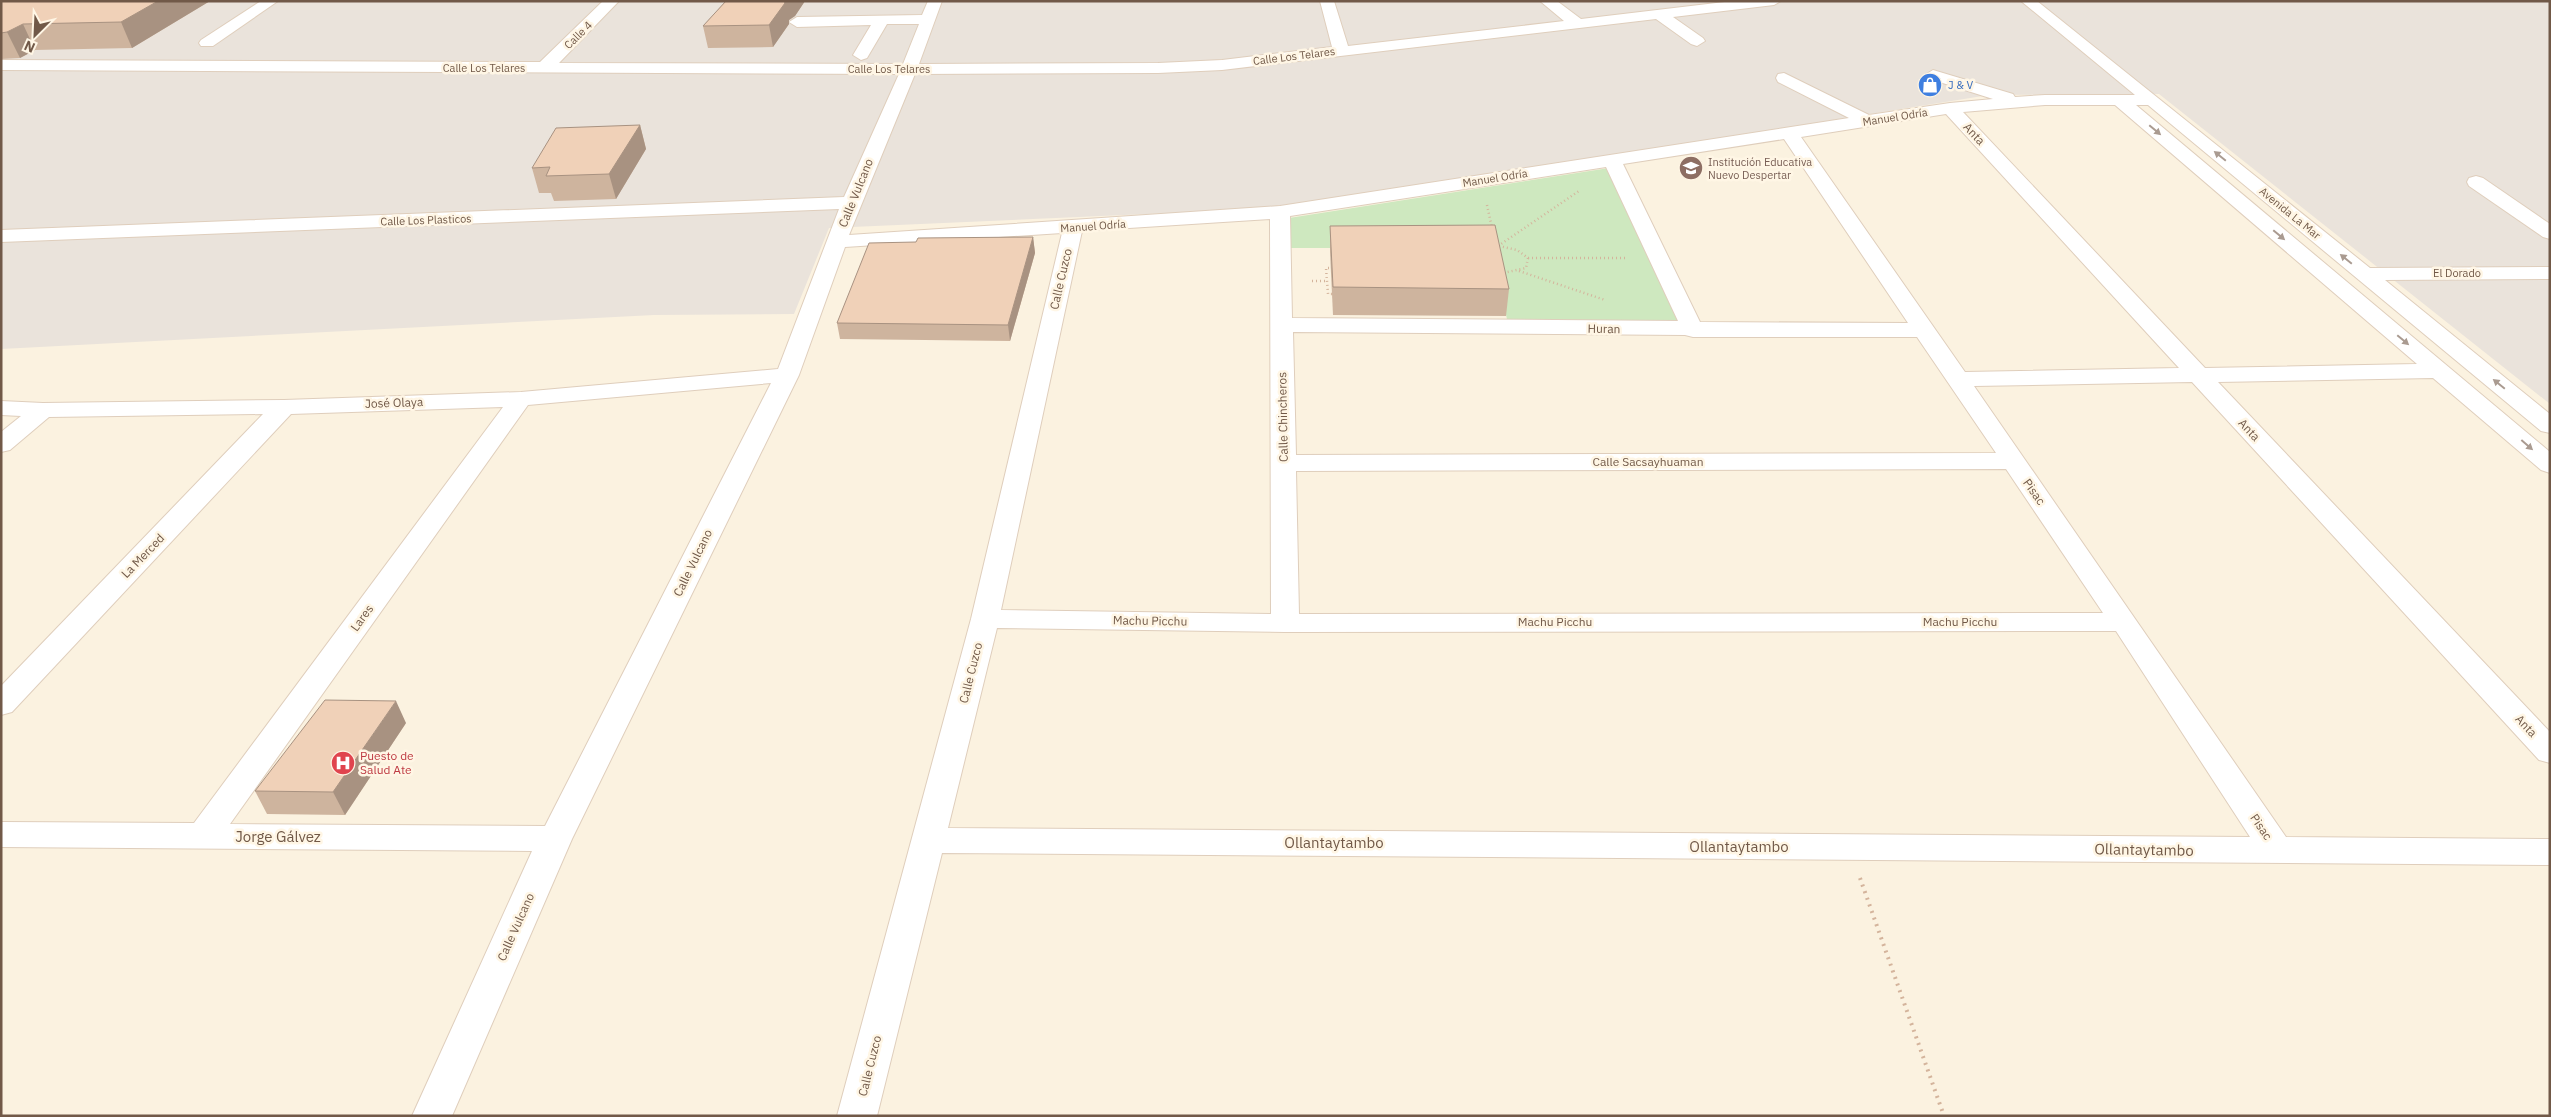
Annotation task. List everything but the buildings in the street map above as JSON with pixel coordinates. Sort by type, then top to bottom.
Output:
[{"type":"street","points":[[207,42],[271,1]]},
{"type":"street","name":"Calle 4","points":[[544,68],[612,1]]},
{"type":"street","points":[[1327,1],[1341,50]]},
{"type":"street","points":[[1548,1],[1577,23]]},
{"type":"street","name":"Calle Los Telares","points":[[1,65],[909,69],[1167,67],[1222,64],[1774,1]]},
{"type":"street","name":"Avenida La Mar","points":[[2028,1],[2152,100],[2550,426]]},
{"type":"street","points":[[797,22],[882,20],[931,10]]},
{"type":"street","name":"Calle Vulcano","points":[[432,1116],[555,839],[787,375],[851,203],[909,69],[931,10]]},
{"type":"street","points":[[1658,14],[1698,41]]},
{"type":"street","points":[[861,55],[882,20]]},
{"type":"street","points":[[1928,72],[2016,101]]},
{"type":"street","points":[[1784,78],[1867,121]]},
{"type":"street","name":"Avenida La Mar","points":[[2118,99],[2550,465]]},
{"type":"street","name":"Manuel Odría","points":[[836,242],[1073,228],[1280,212],[1950,108],[2016,101],[2152,100]]},
{"type":"street","name":"Anta","points":[[1950,108],[2550,752]]},
{"type":"street","name":"Pisac","points":[[1790,134],[1926,330],[2012,461],[2124,622],[2277,852]]},
{"type":"street","points":[[1612,160],[1694,330]]},
{"type":"street","points":[[2476,182],[2550,233]]},
{"type":"street","name":"Calle Los Plasticos","points":[[1,236],[851,203]]},
{"type":"street","name":"Calle Chincheros","points":[[1280,212],[1285,622]]},
{"type":"street","name":"Calle Cuzco","points":[[858,1116],[985,619],[1073,228]]},
{"type":"street","name":"El Dorado","points":[[2364,274],[2550,272]]},
{"type":"street","name":"Huran","points":[[1282,326],[1926,330]]},
{"type":"street","points":[[1959,379],[2440,371]]},
{"type":"street","name":"José Olaya","points":[[1,408],[43,410],[284,407],[521,399],[787,375]]},
{"type":"street","name":"Lares","points":[[202,837],[521,399]]},
{"type":"street","name":"La Merced","points":[[1,705],[284,407]]},
{"type":"street","points":[[1,446],[43,410]]},
{"type":"street","name":"Calle Sacsayhuaman","points":[[1284,463],[2012,461]]},
{"type":"street","name":"Machu Picchu","points":[[985,619],[1285,622],[2124,622]]},
{"type":"street","name":"Jorge Gálvez","points":[[1,834],[555,839]]},
{"type":"street","name":"Ollantaytambo","points":[[928,840],[2277,852],[2550,852]]},
{"type":"path","points":[[1498,246],[1585,188]]},
{"type":"path","points":[[1486,202],[1494,237]]},
{"type":"path","points":[[1498,246],[1499,255]]},
{"type":"path","points":[[1498,246],[1517,250],[1528,258],[1636,258]]},
{"type":"path","points":[[1501,264],[1503,274],[1519,271],[1529,263],[1528,258]]},
{"type":"path","points":[[1335,268],[1326,268],[1328,294],[1337,294]]},
{"type":"path","points":[[1519,271],[1609,302]]},
{"type":"path","points":[[1312,281],[1327,281]]},
{"type":"path","points":[[1849,848],[1944,1116]]},
{"type":"shaded area","points":[[1,1],[2550,1],[2550,404],[2159,94],[1989,95],[1281,208],[829,228],[794,314],[654,315],[1,349]]},
{"type":"green space","points":[[1609,168],[1681,325],[1508,324],[1492,248],[1290,248],[1289,218]]},
{"type":"place","name":"J & V","points":[[1930,85]]},
{"type":"place","name":"Institución Educativa Nuevo Despertar","points":[[1691,168]]},
{"type":"place","name":"Puesto de Salud Ate","points":[[343,763]]}]
